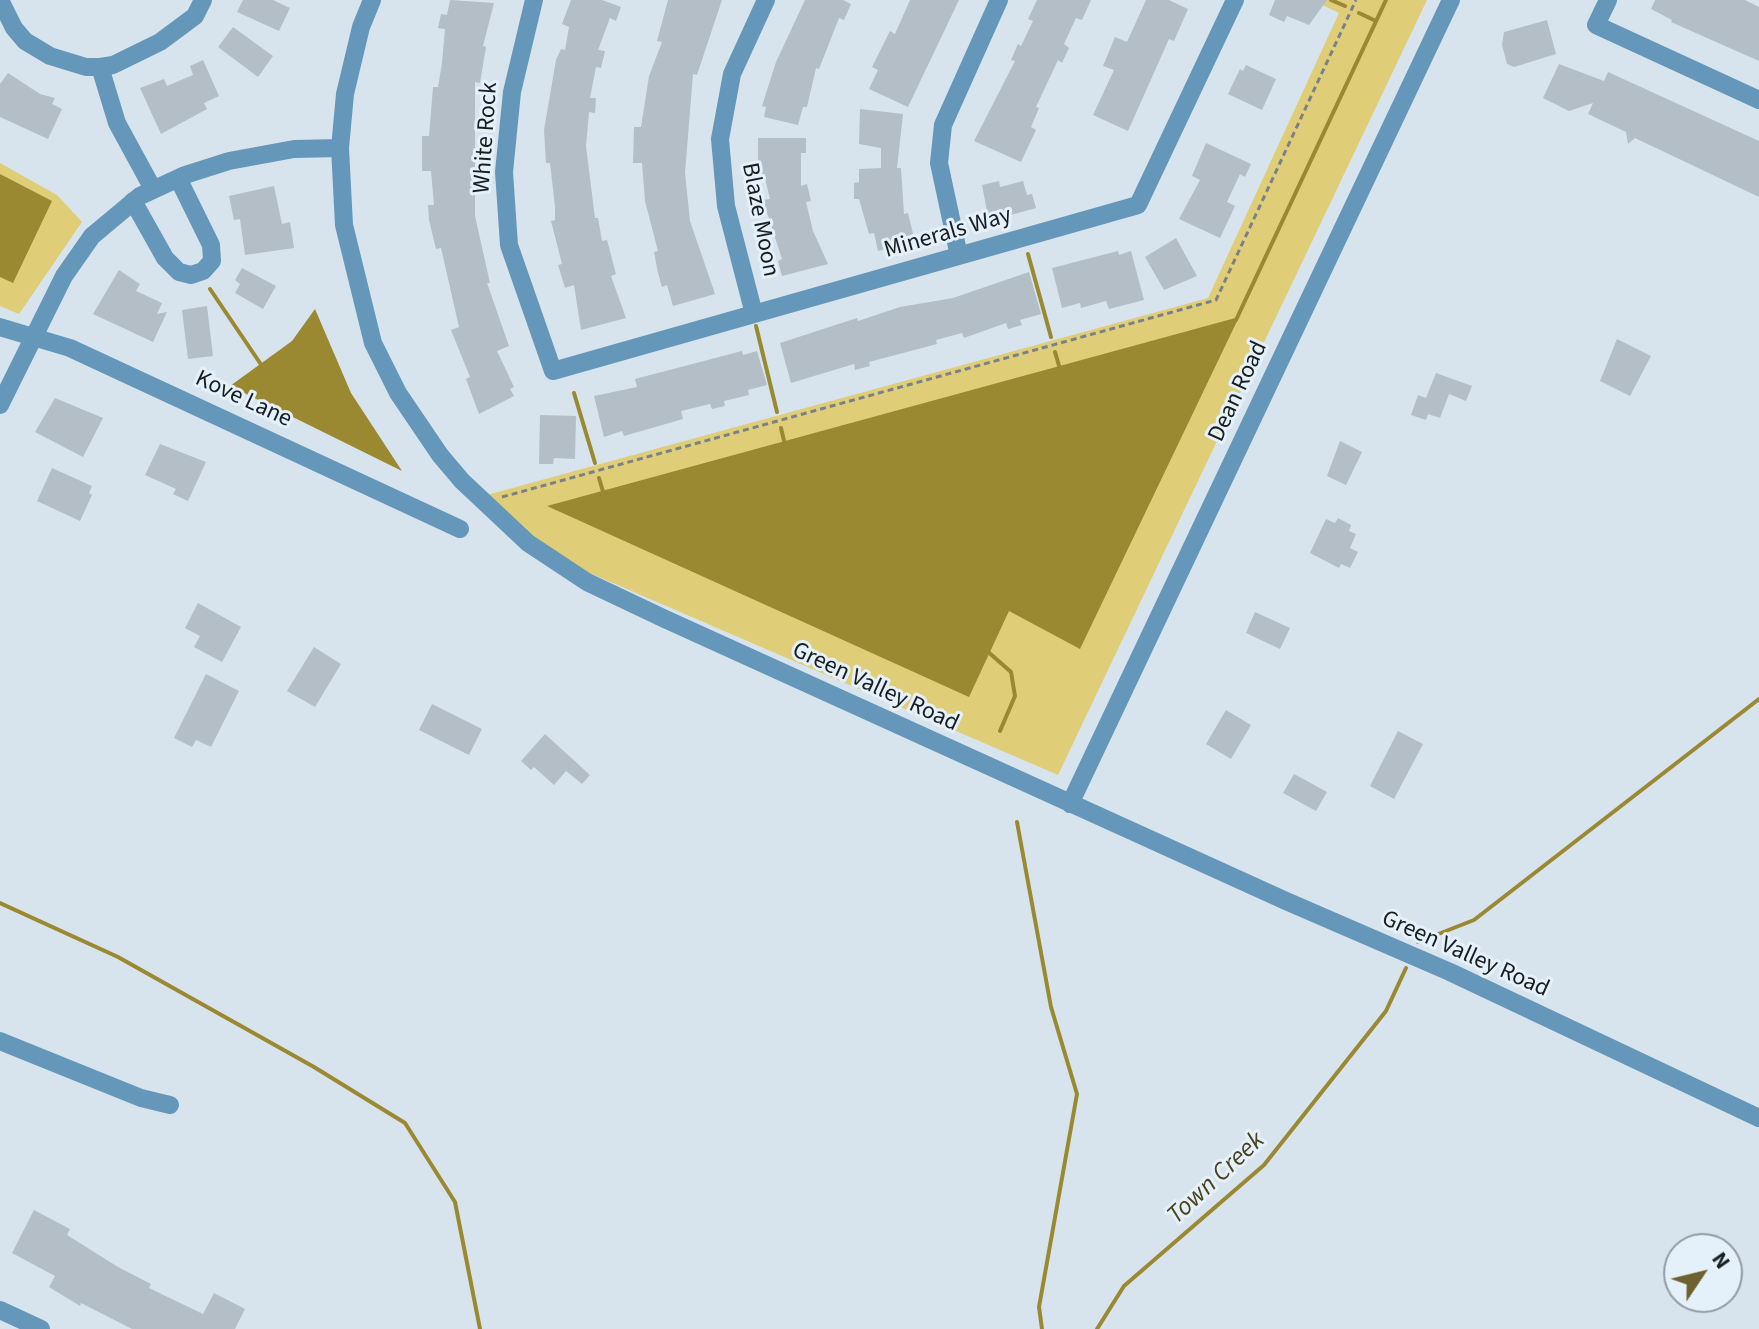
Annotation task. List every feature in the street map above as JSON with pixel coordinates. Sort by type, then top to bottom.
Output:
[{"type":"street","points":[[0,0],[14,28],[25,41],[50,56],[100,67],[113,65],[160,42],[195,16],[203,0]]},
{"type":"street","name":"Green Valley Road","points":[[372,0],[361,27],[345,94],[340,148],[344,225],[373,343],[398,393],[440,455],[483,502],[528,543],[587,582],[1070,804],[1450,972],[1759,1118]]},
{"type":"street","name":"White Rock","points":[[534,0],[512,92],[504,172],[509,245],[553,371]]},
{"type":"street","name":"Blaze Moon","points":[[754,314],[726,206],[720,139],[732,74],[766,0]]},
{"type":"street","points":[[959,256],[939,163],[943,125],[999,0]]},
{"type":"street","name":"Minerals Way","points":[[553,371],[1138,205],[1235,0]]},
{"type":"street","name":"Dean Road","points":[[1070,804],[1451,0]]},
{"type":"street","points":[[1608,0],[1596,25],[1759,100]]},
{"type":"street","points":[[100,67],[117,123],[153,189]]},
{"type":"street","points":[[0,405],[31,337],[64,276],[92,236],[133,201],[178,178],[229,161],[281,151],[340,148]]},
{"type":"street","points":[[133,201],[165,258],[179,272],[191,275],[203,271],[212,261],[211,245],[178,178]]},
{"type":"street","name":"Kove Lane","points":[[0,327],[70,348],[460,529]]},
{"type":"street","points":[[0,1041],[141,1098],[170,1105]]},
{"type":"street","points":[[0,1310],[41,1329]]},
{"type":"path","points":[[483,502],[1216,300],[1356,0]]},
{"type":"shaded area","points":[[1312,0],[1427,0],[1058,775],[548,555],[483,496],[1208,298],[1339,13]]},
{"type":"shaded area","points":[[0,163],[57,195],[82,222],[19,314],[0,306]]},
{"type":"shaded area","points":[[0,174],[52,201],[13,283],[0,277]]},
{"type":"shaded area","points":[[315,309],[351,393],[402,471],[230,386],[292,341]]},
{"type":"shaded area","points":[[1239,317],[1080,649],[1009,611],[969,697],[547,506]]},
{"type":"building","points":[[243,0],[273,0],[290,8],[279,31],[237,12]]},
{"type":"building","points":[[450,0],[494,3],[483,46],[486,47],[480,83],[475,82],[475,216],[490,283],[487,283],[509,346],[497,351],[514,387],[510,389],[514,396],[479,414],[466,379],[470,377],[451,330],[459,327],[441,248],[436,249],[429,220],[428,205],[434,205],[431,171],[422,171],[422,136],[429,136],[433,87],[438,87],[442,63],[445,29],[438,28],[441,14],[447,15]]},
{"type":"building","points":[[571,0],[602,0],[621,7],[616,21],[610,18],[598,50],[605,51],[601,68],[596,67],[590,98],[596,98],[595,113],[589,112],[586,146],[595,218],[598,218],[602,241],[607,240],[616,274],[611,276],[626,318],[581,330],[574,285],[565,288],[558,265],[562,264],[551,221],[555,220],[555,207],[550,163],[546,163],[544,130],[556,60],[561,49],[565,50],[569,27],[562,24]]},
{"type":"building","points":[[668,0],[722,0],[697,75],[693,74],[685,173],[690,221],[715,294],[673,306],[667,285],[662,287],[658,273],[654,252],[658,251],[645,201],[642,163],[633,163],[634,127],[641,127],[649,76],[662,42],[657,41]]},
{"type":"building","points":[[805,0],[843,0],[851,4],[844,20],[839,18],[819,69],[816,68],[807,107],[803,107],[798,125],[764,117],[766,107],[762,106],[776,62]]},
{"type":"building","points":[[910,0],[959,0],[908,107],[869,89],[878,70],[872,67],[890,31],[895,34]]},
{"type":"building","points":[[1037,0],[1091,0],[1082,20],[1076,18],[1064,44],[1069,48],[1062,63],[1058,60],[1036,107],[1039,108],[1031,127],[1036,130],[1021,162],[974,141],[1015,61],[1011,60],[1018,44],[1021,46],[1033,21],[1028,19]]},
{"type":"building","points":[[1146,0],[1169,0],[1188,9],[1174,41],[1169,39],[1128,131],[1093,115],[1114,70],[1103,66],[1115,37],[1127,42]]},
{"type":"building","points":[[1275,0],[1327,0],[1309,25],[1287,16],[1284,22],[1269,15]]},
{"type":"building","points":[[1655,0],[1745,0],[1759,7],[1759,61],[1671,22],[1651,9]]},
{"type":"building","points":[[1547,20],[1556,54],[1514,67],[1507,64],[1502,45],[1504,32]]},
{"type":"building","points":[[233,27],[273,56],[258,77],[218,47]]},
{"type":"building","points":[[203,60],[219,96],[204,103],[207,109],[161,134],[140,88],[164,79],[167,86],[193,75],[190,66]]},
{"type":"building","points":[[1559,64],[1604,81],[1608,72],[1759,141],[1759,197],[1635,138],[1628,144],[1626,132],[1588,114],[1593,103],[1569,111],[1543,98]]},
{"type":"building","points":[[1246,65],[1276,79],[1262,110],[1228,94],[1240,69],[1243,71]]},
{"type":"building","points":[[8,73],[40,94],[55,98],[52,104],[62,109],[48,139],[0,117],[0,84]]},
{"type":"building","points":[[860,109],[903,114],[897,168],[901,168],[904,214],[908,213],[915,242],[878,251],[874,233],[869,234],[859,199],[854,199],[854,183],[859,182],[859,169],[881,168],[881,148],[859,144]]},
{"type":"building","points":[[758,138],[806,138],[806,153],[801,153],[801,186],[807,184],[811,201],[806,202],[813,231],[828,264],[782,276],[778,261],[782,259],[763,200],[770,199],[764,174],[758,174]]},
{"type":"building","points":[[1206,143],[1251,164],[1245,177],[1240,174],[1227,202],[1235,206],[1220,238],[1179,219],[1200,180],[1192,176]]},
{"type":"building","points":[[999,181],[1000,187],[1023,181],[1027,195],[1032,194],[1036,208],[989,221],[982,185]]},
{"type":"building","points":[[274,186],[282,224],[290,222],[294,248],[245,255],[240,219],[234,220],[229,196]]},
{"type":"building","points":[[1176,238],[1197,276],[1164,290],[1145,257]]},
{"type":"building","points":[[1118,251],[1119,255],[1131,251],[1144,300],[1109,309],[1106,301],[1081,308],[1080,303],[1062,308],[1052,268]]},
{"type":"building","points":[[242,268],[276,286],[263,309],[235,293],[240,284],[235,280]]},
{"type":"building","points":[[119,270],[140,284],[136,291],[162,303],[157,314],[167,312],[153,342],[93,314]]},
{"type":"building","points":[[1029,272],[1041,314],[1020,320],[1022,325],[1008,329],[1006,323],[964,338],[962,333],[936,340],[937,344],[869,362],[870,366],[855,370],[854,364],[791,383],[780,343],[857,318],[858,321],[900,307],[953,298]]},
{"type":"building","points":[[207,306],[213,356],[188,359],[182,310]]},
{"type":"building","points":[[1617,339],[1651,356],[1630,396],[1600,381]]},
{"type":"building","points":[[742,351],[743,355],[757,351],[767,385],[748,390],[749,395],[724,401],[725,406],[712,409],[710,404],[681,411],[683,419],[624,436],[622,431],[604,437],[594,396],[637,387],[635,379]]},
{"type":"building","points":[[1436,373],[1472,386],[1466,401],[1449,394],[1440,418],[1428,414],[1426,420],[1411,415],[1418,395],[1426,398]]},
{"type":"building","points":[[55,398],[103,418],[83,457],[35,432]]},
{"type":"building","points":[[540,415],[576,416],[575,459],[554,458],[553,464],[539,464]]},
{"type":"building","points":[[1340,441],[1362,452],[1346,485],[1327,476]]},
{"type":"building","points":[[160,444],[206,462],[188,501],[173,494],[176,489],[145,475]]},
{"type":"building","points":[[52,468],[92,486],[89,493],[92,495],[80,521],[37,501]]},
{"type":"building","points":[[1338,518],[1351,525],[1349,531],[1356,534],[1350,548],[1358,552],[1350,568],[1341,564],[1339,568],[1310,553],[1326,519],[1335,523]]},
{"type":"building","points":[[198,603],[241,627],[222,662],[194,647],[200,636],[185,628]]},
{"type":"building","points":[[1255,612],[1290,628],[1280,649],[1246,633]]},
{"type":"building","points":[[314,647],[341,664],[315,707],[287,691]]},
{"type":"building","points":[[206,674],[239,691],[211,747],[196,740],[192,747],[174,738]]},
{"type":"building","points":[[432,704],[482,729],[469,755],[419,730]]},
{"type":"building","points":[[1226,710],[1251,725],[1231,759],[1206,744]]},
{"type":"building","points":[[1398,731],[1423,744],[1394,799],[1370,786]]},
{"type":"building","points":[[545,734],[590,775],[582,784],[566,771],[554,785],[534,767],[531,770],[521,761]]},
{"type":"building","points":[[1294,774],[1327,792],[1316,811],[1283,793]]},
{"type":"building","points":[[34,1210],[70,1229],[67,1235],[151,1284],[149,1288],[203,1314],[214,1293],[245,1309],[235,1329],[132,1329],[81,1303],[80,1306],[49,1287],[55,1276],[12,1253]]},
{"type":"waterway","points":[[1331,0],[1345,6]]},
{"type":"waterway","points":[[1236,320],[1386,0]]},
{"type":"waterway","points":[[1359,13],[1376,21]]},
{"type":"waterway","points":[[1028,254],[1051,337]]},
{"type":"waterway","points":[[210,289],[262,366]]},
{"type":"waterway","points":[[756,326],[777,412]]},
{"type":"waterway","points":[[1055,352],[1060,369]]},
{"type":"waterway","points":[[574,393],[595,463]]},
{"type":"waterway","points":[[781,428],[785,445]]},
{"type":"waterway","points":[[599,478],[604,495]]},
{"type":"waterway","points":[[986,650],[1011,672],[1015,696],[1000,731]]},
{"type":"waterway","name":"Town Creek","points":[[1418,942],[1474,920],[1759,699]]},
{"type":"waterway","points":[[1017,822],[1051,1007],[1077,1094],[1039,1307],[1042,1329]]},
{"type":"waterway","points":[[0,903],[118,957],[314,1067],[405,1123],[455,1202],[480,1329]]},
{"type":"waterway","name":"Town Creek","points":[[1097,1329],[1124,1286],[1264,1165],[1386,1011],[1406,968]]}]
